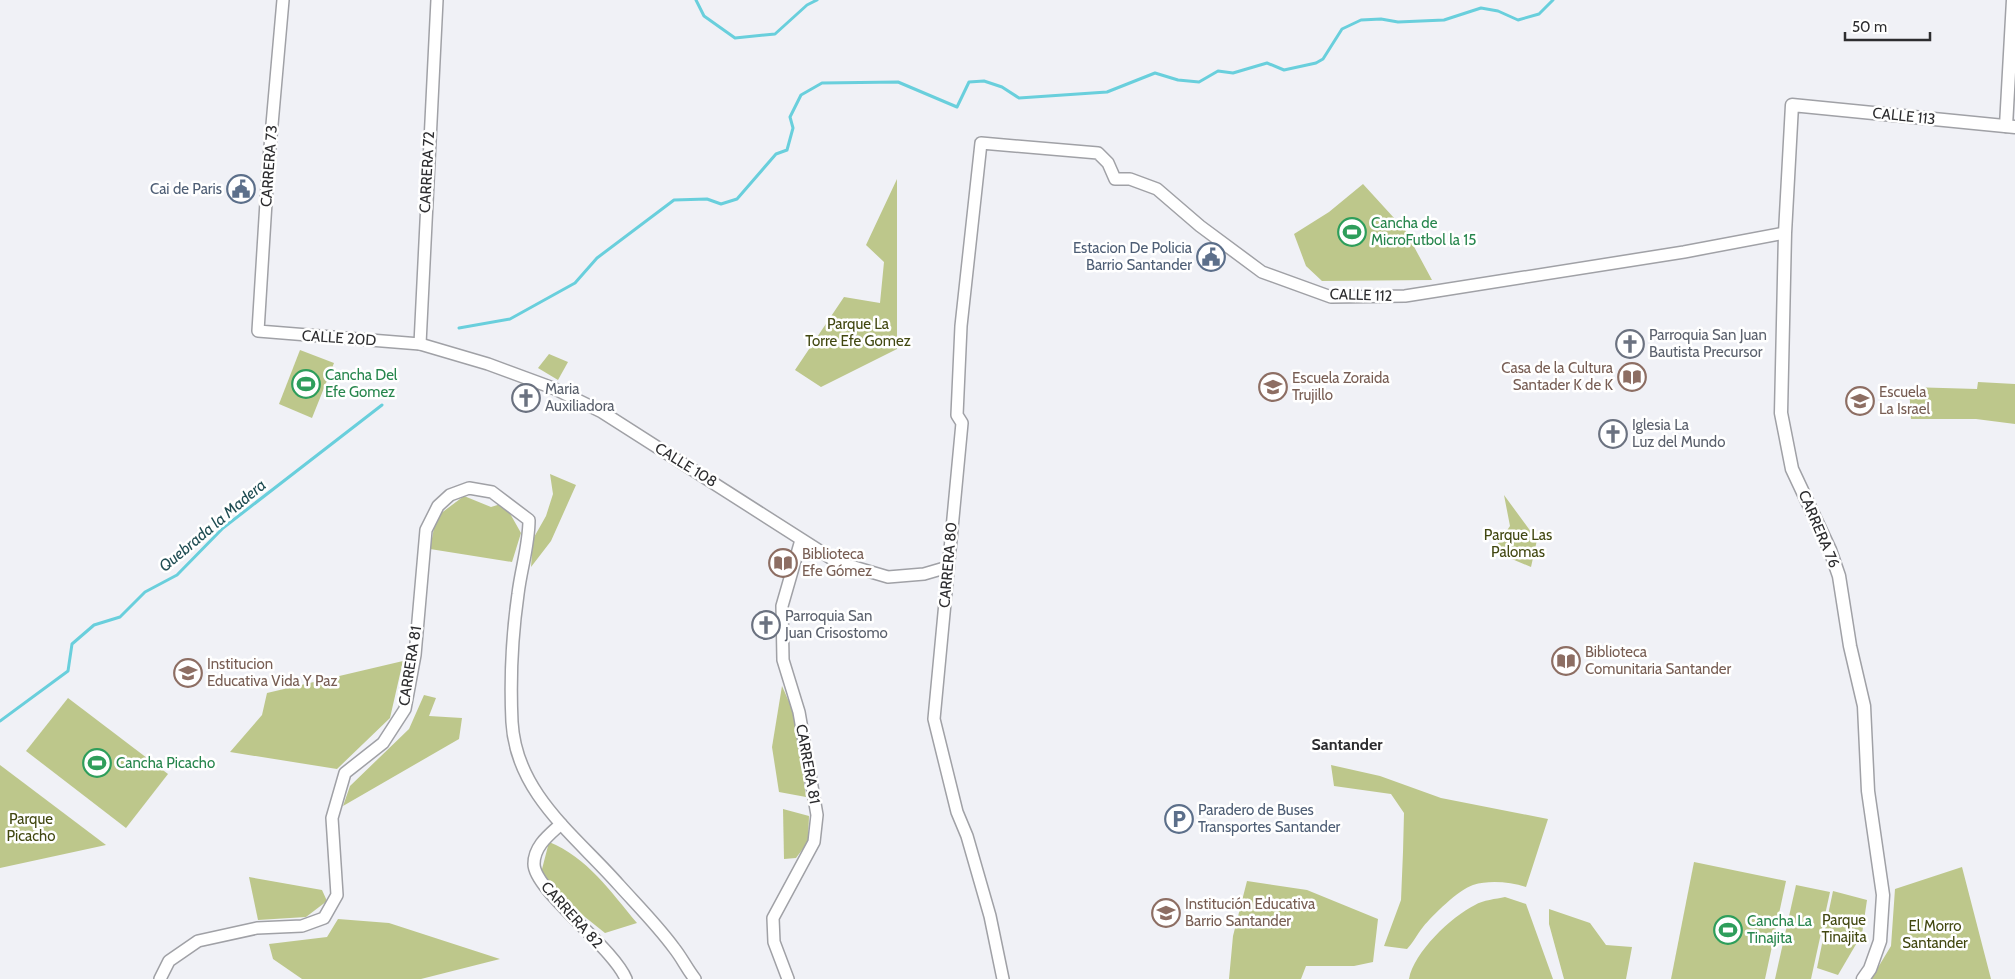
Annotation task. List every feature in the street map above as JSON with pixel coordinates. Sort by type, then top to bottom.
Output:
[{"type":"main road","points":[[2010,126],[2013,0]]},
{"type":"main road","name":"CALLE 113","points":[[1792,105],[2010,126]]},
{"type":"main road","name":"CARRERA 76","points":[[1792,105],[1785,233],[1781,413],[1792,469],[1830,550],[1839,576],[1850,646],[1864,706],[1868,791],[1883,895],[1880,942],[1870,970],[1863,979]]},
{"type":"street","name":"CARRERA 73","points":[[258,331],[268,170],[284,0]]},
{"type":"street","name":"CARRERA 72","points":[[420,344],[426,180],[437,0]]},
{"type":"street","name":"CALLE 112","points":[[981,143],[1098,153],[1108,163],[1115,179],[1130,179],[1157,189],[1200,226],[1262,272],[1331,296],[1405,296],[1684,252],[1785,233]]},
{"type":"street","name":"CARRERA 80","points":[[981,143],[961,326],[957,415],[962,423],[935,692],[934,719],[957,812],[967,836],[990,916],[1003,979]]},
{"type":"street","name":"CALLE 20D","points":[[258,331],[420,344]]},
{"type":"street","name":"CALLE 108","points":[[420,344],[488,364],[582,402],[784,526],[801,540],[837,562],[888,576],[924,574],[948,566]]},
{"type":"street","name":"CARRERA 81","points":[[160,979],[169,962],[198,941],[257,928],[302,926],[324,918],[337,895],[332,818],[345,773],[383,743],[405,709],[415,655],[426,530],[438,506],[450,496],[469,488],[492,492],[529,520],[529,536],[518,594],[512,666],[512,724],[520,765],[525,777],[550,814],[561,824]]},
{"type":"street","name":"CARRERA 81","points":[[788,979],[774,942],[773,918],[814,842],[817,815],[799,712],[783,660],[782,606],[801,540]]},
{"type":"street","name":"CARRERA 82","points":[[561,824],[543,840],[536,853],[534,865],[539,879],[542,886],[587,930],[626,979]]},
{"type":"street","points":[[561,824],[653,923],[674,948],[695,979]]},
{"type":"green space","name":"Parque La Torre Efe Gomez","points":[[897,179],[897,349],[821,387],[795,370],[844,297],[880,303],[884,262],[866,245]]},
{"type":"green space","name":"Cancha de MicroFutbol la 15","points":[[1363,184],[1405,230],[1432,280],[1322,281],[1306,266],[1294,234],[1329,212]]},
{"type":"green space","name":"Cancha Del Efe Gomez","points":[[300,350],[334,363],[312,418],[279,404]]},
{"type":"green space","points":[[549,354],[568,362],[558,380],[538,368]]},
{"type":"green space","points":[[1978,382],[2015,384],[2015,424],[1976,419],[1911,419],[1909,387],[1977,389]]},
{"type":"green space","points":[[550,474],[576,485],[551,541],[531,567],[533,539],[546,516],[553,494]]},
{"type":"green space","name":"Parque Las Palomas","points":[[1504,495],[1537,540],[1531,567],[1493,551],[1510,526]]},
{"type":"green space","points":[[464,496],[491,507],[504,503],[521,533],[512,562],[430,549],[436,517]]},
{"type":"green space","points":[[403,661],[390,718],[337,769],[230,752],[262,715],[267,693]]},
{"type":"green space","points":[[782,686],[794,713],[806,797],[779,792],[772,747]]},
{"type":"green space","points":[[424,695],[436,698],[429,716],[462,718],[459,739],[343,806],[350,786],[409,729]]},
{"type":"green space","name":"Cancha Picacho","points":[[68,698],[168,774],[126,828],[26,751]]},
{"type":"green space","name":"Parque Picacho","points":[[0,765],[106,845],[0,868]]},
{"type":"green space","points":[[1331,765],[1380,776],[1441,798],[1548,819],[1526,887],[1500,882],[1486,882],[1473,885],[1453,897],[1439,910],[1423,927],[1407,949],[1384,946],[1401,900],[1404,813],[1391,794],[1334,786]]},
{"type":"green space","points":[[783,809],[809,816],[808,842],[796,858],[784,859]]},
{"type":"green space","points":[[549,842],[575,857],[598,876],[637,923],[605,933],[580,913],[541,873]]},
{"type":"green space","name":"Cancha La Tinajita","points":[[1694,862],[1786,881],[1765,979],[1671,979]]},
{"type":"green space","name":"El Morro Santander","points":[[1962,867],[1991,979],[1871,979],[1891,946],[1895,889]]},
{"type":"green space","points":[[249,877],[322,890],[327,901],[306,917],[258,920]]},
{"type":"green space","points":[[1247,881],[1307,890],[1378,919],[1373,962],[1354,966],[1306,966],[1301,979],[1229,979],[1233,936]]},
{"type":"green space","points":[[1796,885],[1830,892],[1811,979],[1775,979]]},
{"type":"green space","name":"Parque Tinajita","points":[[1833,891],[1867,900],[1862,934],[1838,975],[1817,968]]},
{"type":"green space","points":[[1505,897],[1526,904],[1553,979],[1409,979],[1412,969],[1426,947],[1455,918],[1478,903]]},
{"type":"green space","points":[[1549,909],[1590,923],[1606,945],[1632,947],[1626,979],[1564,979],[1549,924]]},
{"type":"green space","points":[[338,919],[389,923],[500,959],[421,979],[302,979],[273,959],[269,944],[327,937]]},
{"type":"waterway","points":[[696,0],[704,16],[735,38],[775,34],[807,5],[817,0]]},
{"type":"waterway","name":"Quebrada la Madera","points":[[459,328],[510,319],[575,283],[597,258],[674,200],[707,199],[721,204],[737,199],[776,154],[787,150],[793,128],[790,117],[801,95],[822,83],[898,82],[957,107],[969,82],[984,81],[1002,87],[1019,98],[1107,92],[1155,73],[1178,80],[1199,82],[1218,71],[1233,73],[1267,63],[1284,70],[1316,63],[1323,59],[1342,29],[1361,20],[1381,19],[1398,22],[1444,20],[1481,8],[1498,11],[1518,20],[1539,14],[1553,0]]},
{"type":"waterway","name":"Quebrada la Madera","points":[[0,721],[68,671],[72,644],[94,625],[120,617],[145,592],[177,575],[223,528],[382,405]]},
{"type":"place","name":"Cai de Paris","points":[[241,189]]},
{"type":"place","name":"Cancha de MicroFutbol la 15","points":[[1352,232]]},
{"type":"place","name":"Estacion De Policia Barrio Santander","points":[[1211,257]]},
{"type":"place","name":"Parroquia San Juan Bautista Precursor","points":[[1630,344]]},
{"type":"place","name":"Casa de la Cultura Santader K de K","points":[[1632,377]]},
{"type":"place","name":"Cancha Del Efe Gomez","points":[[306,384]]},
{"type":"place","name":"Escuela Zoraida Trujillo","points":[[1273,387]]},
{"type":"place","name":"Maria Auxiliadora","points":[[526,398]]},
{"type":"place","name":"Escuela La Israel","points":[[1860,401]]},
{"type":"place","name":"Iglesia La Luz del Mundo","points":[[1613,434]]},
{"type":"place","name":"Biblioteca Efe Gómez","points":[[783,563]]},
{"type":"place","name":"Parroquia San Juan Crisostomo","points":[[766,625]]},
{"type":"place","name":"Biblioteca Comunitaria Santander","points":[[1566,661]]},
{"type":"place","name":"Institucion Educativa Vida Y Paz","points":[[188,673]]},
{"type":"place","name":"Cancha Picacho","points":[[97,763]]},
{"type":"place","name":"Paradero de Buses Transportes Santander","points":[[1179,819]]},
{"type":"place","name":"Institución Educativa Barrio Santander","points":[[1166,913]]},
{"type":"place","name":"Cancha La Tinajita","points":[[1728,930]]},
{"type":"district","name":"Santander","points":[[1347,744]]}]
